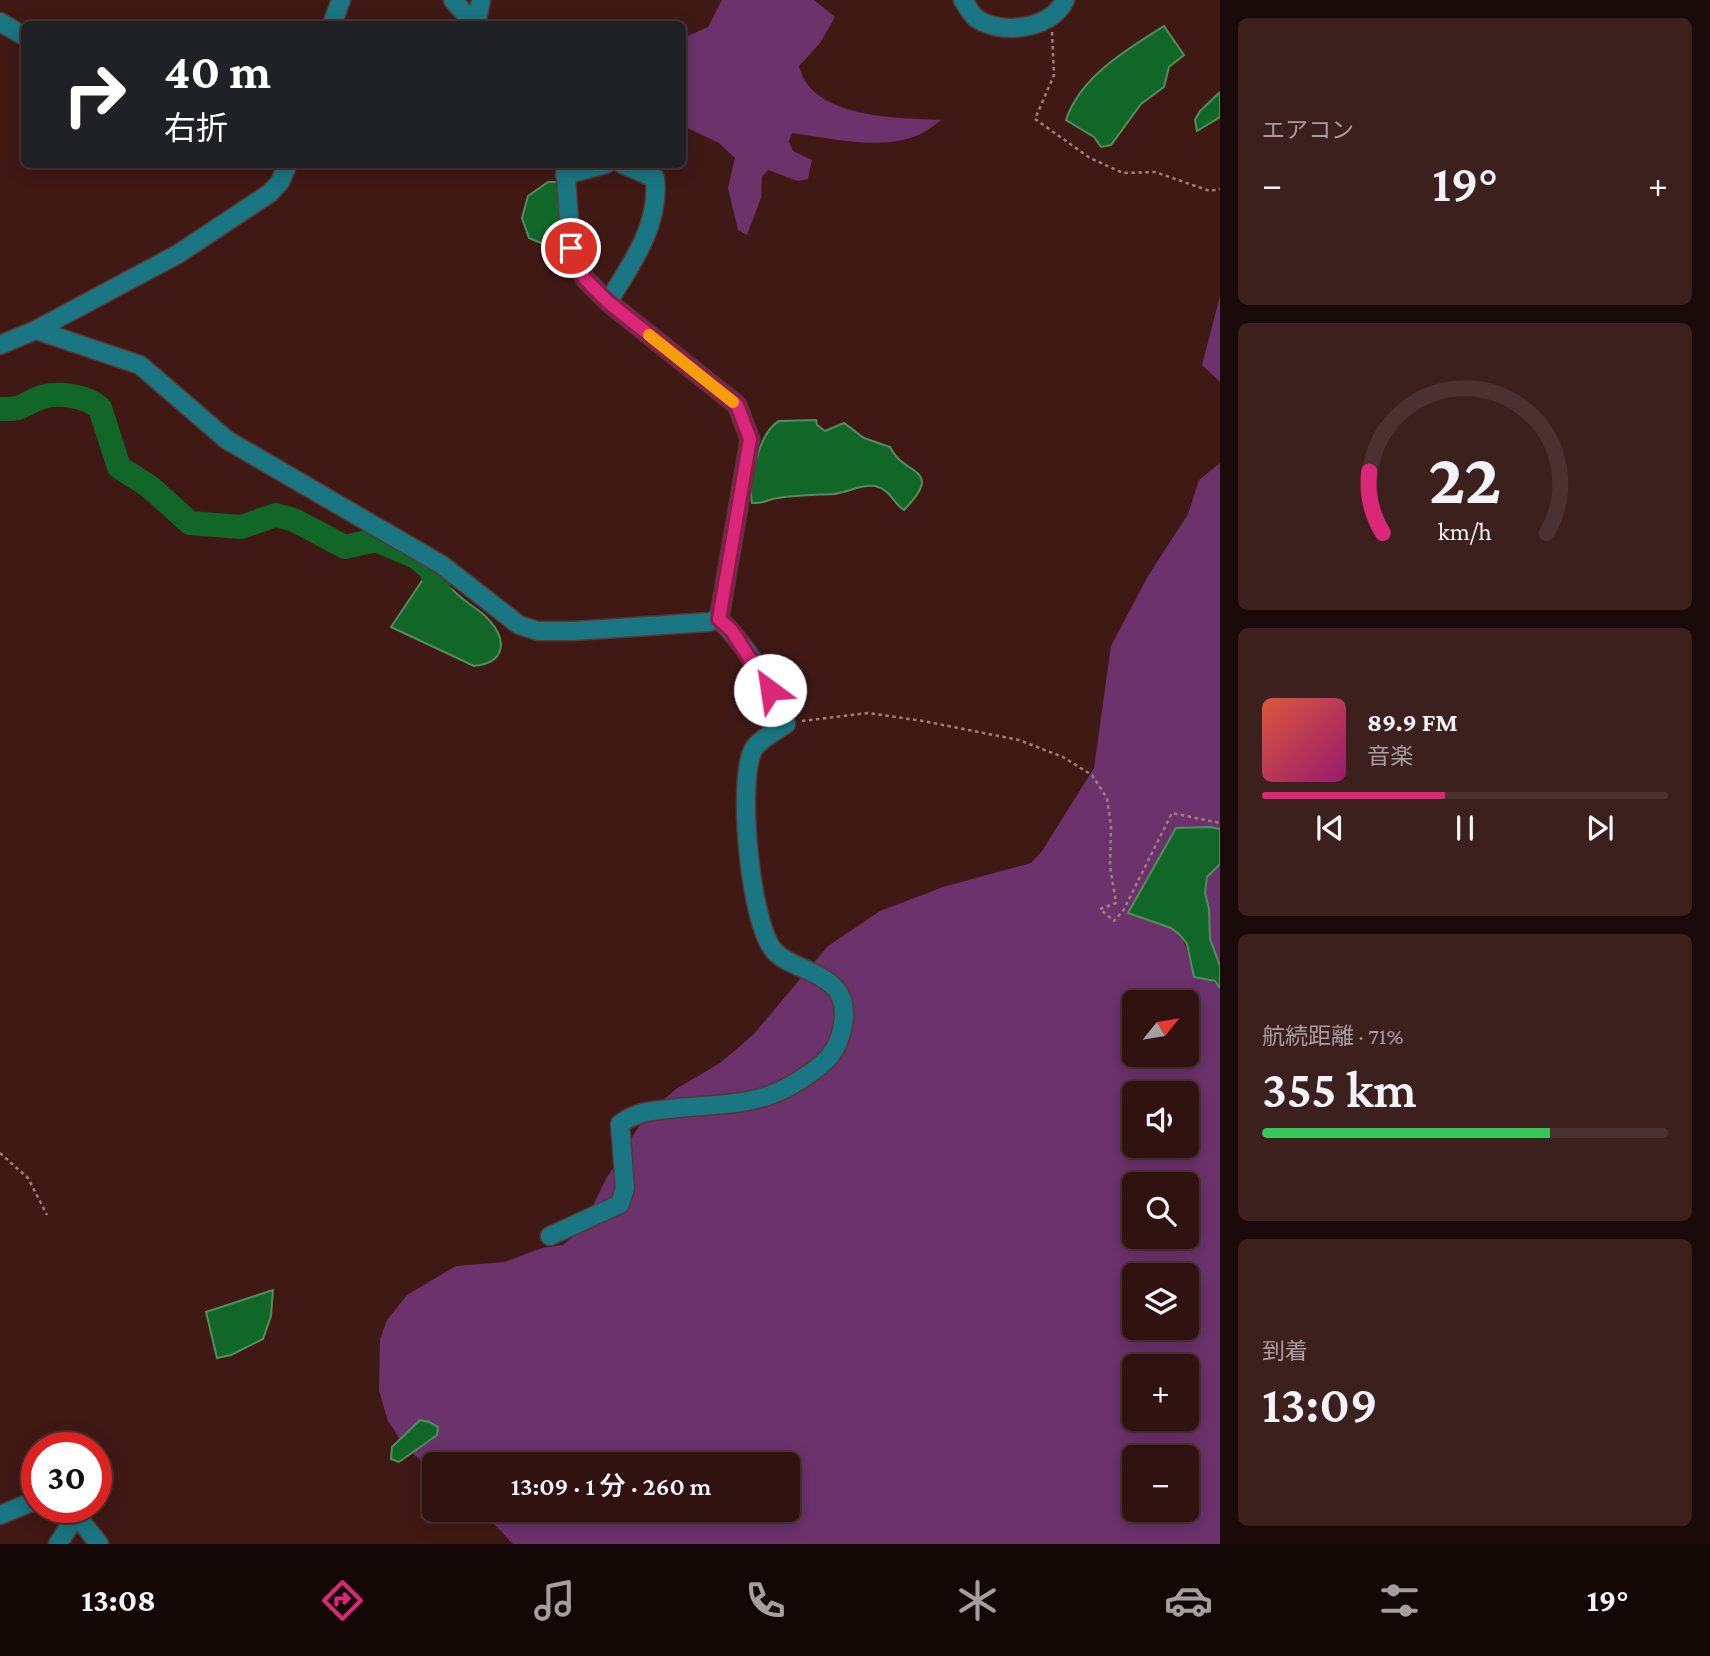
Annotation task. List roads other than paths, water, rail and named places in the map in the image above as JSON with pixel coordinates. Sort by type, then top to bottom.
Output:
[{"type":"street","points":[[333,21],[341,0]]},
{"type":"street","points":[[453,0],[472,21]]},
{"type":"street","points":[[476,21],[481,0]]},
{"type":"street","points":[[963,0],[974,17],[988,24],[1007,28],[1047,19],[1065,0]]},
{"type":"street","points":[[0,22],[21,34]]},
{"type":"street","points":[[0,345],[36,330],[178,254],[270,193],[280,182],[286,168]]},
{"type":"street","points":[[608,302],[644,243],[657,197],[655,178],[631,168]]},
{"type":"street","points":[[565,170],[571,248],[585,279],[608,302],[737,405],[750,439],[719,619]]},
{"type":"street","points":[[36,330],[140,365],[227,440],[442,565],[519,625],[538,631],[572,631],[709,622],[719,619]]},
{"type":"street","points":[[550,1236],[620,1204],[625,1188],[620,1124],[633,1113],[695,1105],[746,1104],[777,1094],[831,1055],[843,1030],[844,1006],[832,985],[775,952],[760,926],[747,836],[747,764],[754,747],[786,724],[781,708],[748,655],[732,631],[719,619]]},
{"type":"street","points":[[0,1515],[21,1506]]},
{"type":"street","points":[[58,1544],[68,1523]]},
{"type":"street","points":[[82,1523],[99,1544]]},
{"type":"waterway","points":[[0,409],[20,407],[56,395],[88,401],[100,408],[119,467],[150,487],[190,523],[241,527],[276,515],[294,520],[345,547],[376,540],[416,557],[430,569],[443,599]]}]
